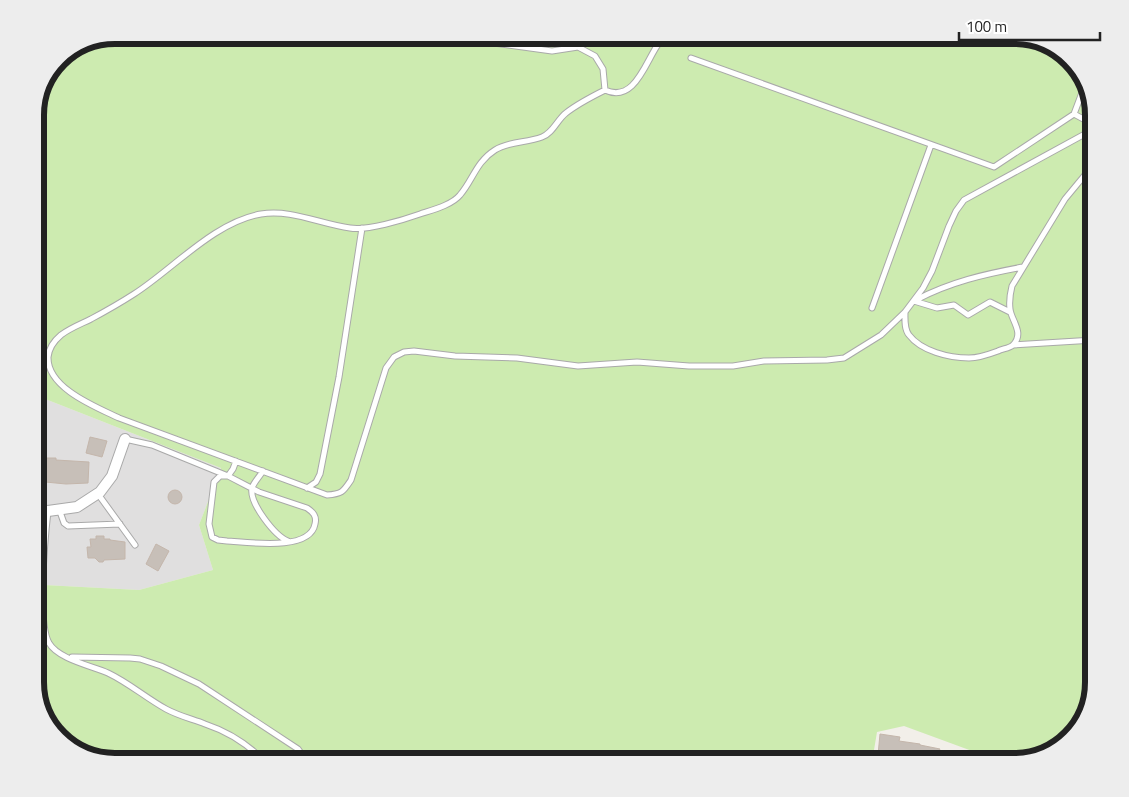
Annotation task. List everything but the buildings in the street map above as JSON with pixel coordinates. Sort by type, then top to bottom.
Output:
[{"type":"street","points":[[44,510],[77,508],[98,494],[112,476],[125,439]]},
{"type":"lane","points":[[496,44],[552,51],[578,47],[595,56],[603,69],[605,90]]},
{"type":"lane","points":[[605,90],[609,93],[621,92],[634,84],[659,44]]},
{"type":"lane","points":[[691,58],[994,167],[1074,114],[1082,93]]},
{"type":"lane","points":[[605,90],[566,113],[544,137],[495,150],[481,163],[460,196],[449,203],[419,215],[369,228],[351,229],[298,216],[277,214],[261,214],[242,220],[202,243],[137,292],[110,309],[64,333],[50,349],[48,357],[50,372],[65,388],[88,403],[119,418],[327,495],[339,494],[345,490],[352,480],[386,368],[394,357],[404,352],[414,351],[455,356],[517,358],[578,366],[636,362],[689,366],[733,366],[764,361],[844,358],[881,335],[905,312],[923,288],[932,271],[949,226],[964,200],[1085,134]]},
{"type":"lane","points":[[1074,114],[1085,120]]},
{"type":"lane","points":[[872,308],[931,145]]},
{"type":"lane","points":[[1013,345],[1018,327],[1010,312],[1009,299],[1012,286],[1065,199],[1085,175]]},
{"type":"lane","points":[[307,488],[316,482],[320,474],[339,377],[362,228]]},
{"type":"lane","points":[[913,301],[956,282],[991,273],[1023,268]]},
{"type":"lane","points":[[913,301],[937,308],[954,305],[968,315],[990,302],[1010,312]]},
{"type":"lane","points":[[905,312],[908,334],[922,346],[952,357],[970,358],[992,353],[1013,345],[1085,341]]},
{"type":"lane","points":[[125,439],[152,445],[228,476],[258,492],[307,508],[313,512],[315,525],[312,531],[305,538],[290,542],[227,541],[212,537],[209,524],[214,482],[220,476],[228,476]]},
{"type":"lane","points":[[228,476],[236,461]]},
{"type":"lane","points":[[263,471],[252,488],[252,496],[271,528],[278,536],[290,542]]},
{"type":"lane","points":[[98,494],[136,545]]},
{"type":"lane","points":[[54,510],[68,526],[120,524]]},
{"type":"lane","points":[[44,590],[54,510]]},
{"type":"lane","points":[[44,626],[49,644],[64,656],[122,680],[163,708],[179,716],[203,723],[231,735],[256,753]]},
{"type":"lane","points":[[64,656],[140,659],[181,675],[199,684],[302,753]]},
{"type":"shaded area","points":[[44,399],[221,468],[199,525],[213,570],[139,590],[44,585]]},
{"type":"green space","points":[[105,44],[1024,44],[1046,51],[1054,56],[1076,79],[1085,105],[1085,692],[1078,714],[1068,729],[1046,746],[1024,753],[978,753],[904,726],[877,732],[874,753],[105,753],[83,746],[61,729],[53,718],[45,696],[44,585],[139,590],[213,570],[199,525],[221,468],[44,399],[44,110],[46,96],[51,83],[68,61],[79,53]]}]
